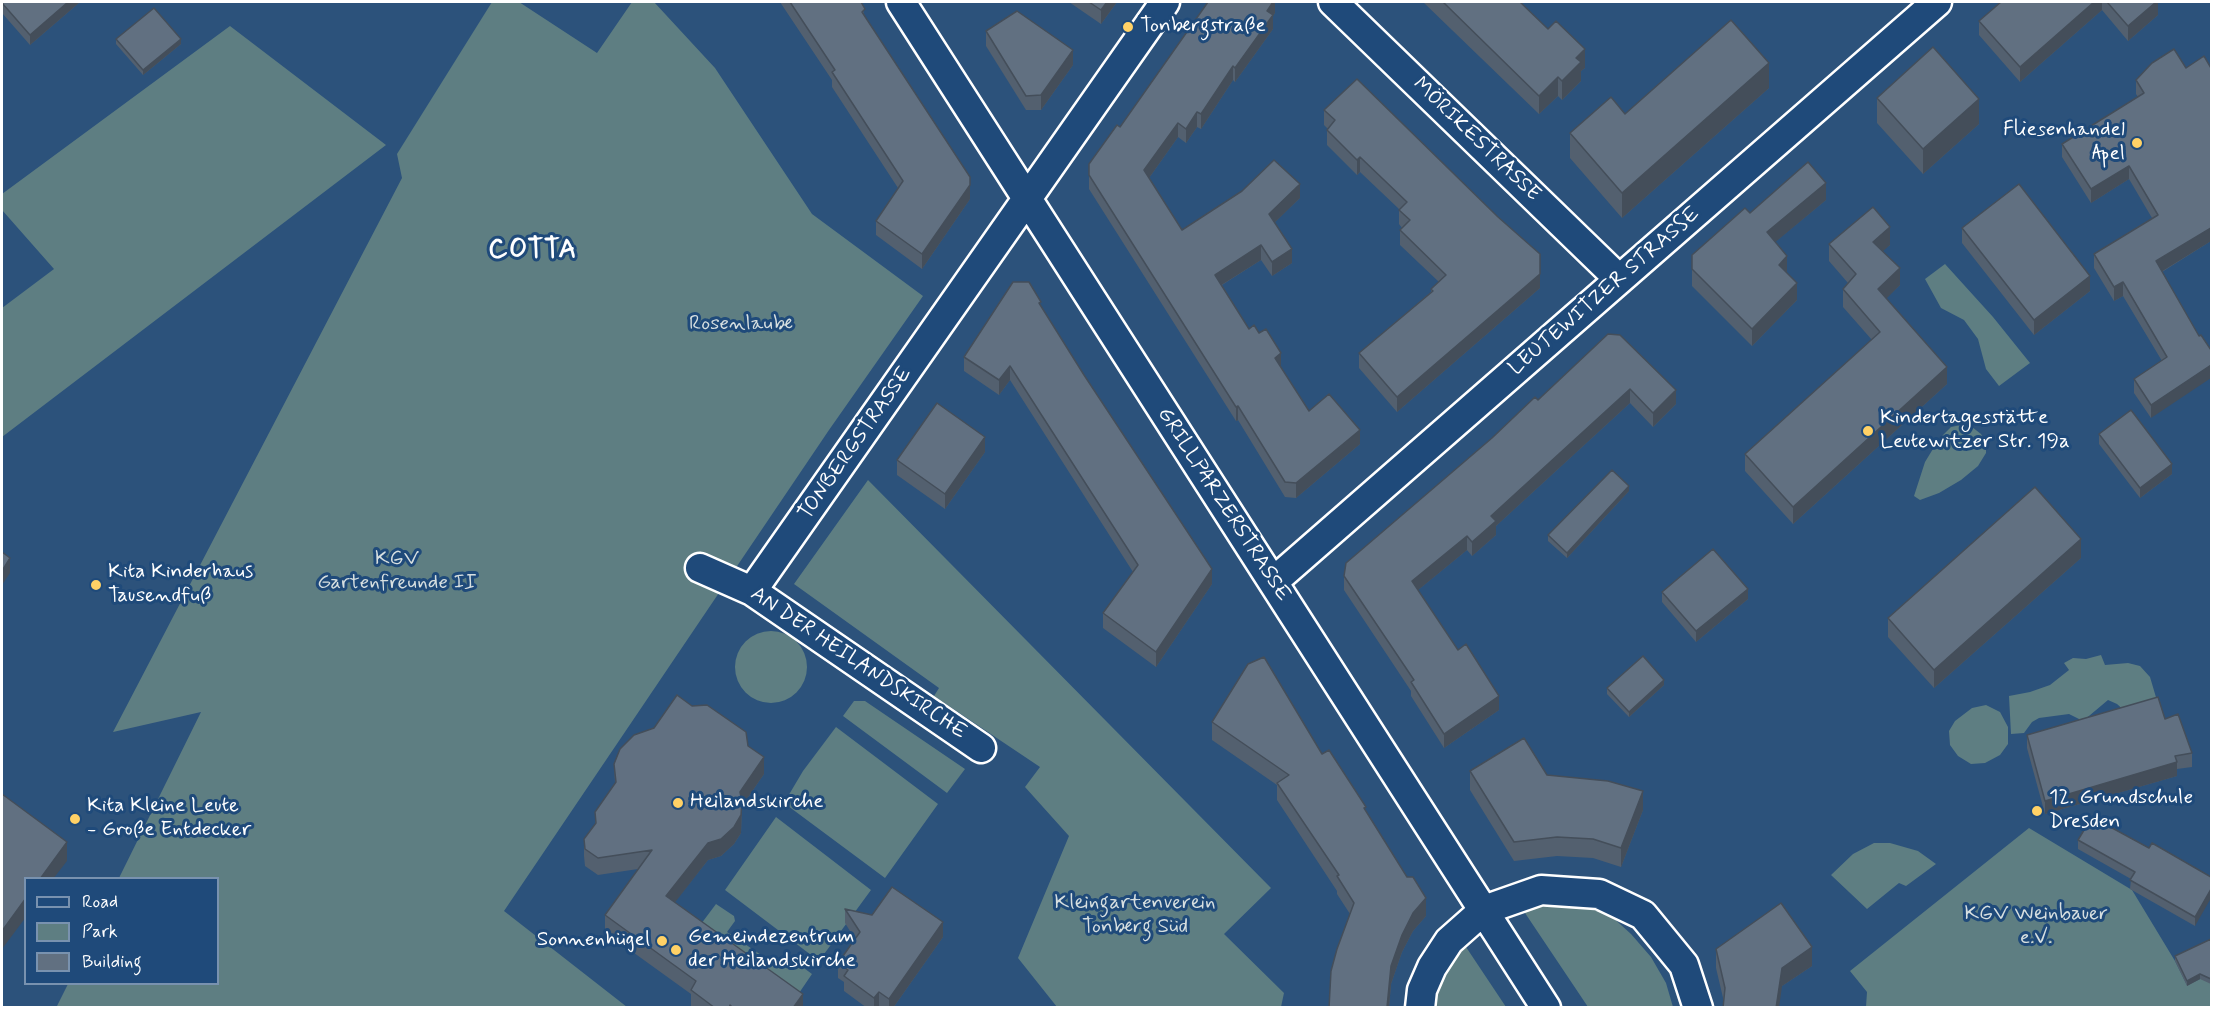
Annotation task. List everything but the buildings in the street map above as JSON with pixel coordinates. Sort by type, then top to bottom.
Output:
[{"type":"street","name":"GRILLPARZERSTRASSE","points":[[901,2],[1546,1008]]},
{"type":"street","name":"TONBERGSTRASSE","points":[[752,591],[1165,2]]},
{"type":"street","name":"MÖRIKESTRASSE","points":[[1333,2],[1619,279]]},
{"type":"street","name":"LEUTEWITZER STRASSE","points":[[1273,582],[1937,2]]},
{"type":"street","name":"AN DER HEILANDSKIRCHE","points":[[700,568],[752,591],[981,748]]},
{"type":"street","points":[[1420,1008],[1422,990],[1437,958],[1449,941],[1484,910],[1540,890],[1599,894],[1643,915],[1684,965],[1698,1008]]},
{"type":"green space","name":"KGV Gartenfreunde II","points":[[492,2],[519,2],[597,53],[632,2],[654,2],[715,68],[812,214],[923,296],[829,430],[504,911],[627,1007],[56,1008],[68,985],[219,985],[219,877],[119,877],[201,712],[113,732],[402,178],[397,154]]},
{"type":"green space","points":[[230,26],[386,145],[2,437],[2,308],[54,269],[2,210],[2,194]]},
{"type":"green space","points":[[1945,264],[1993,317],[2030,363],[1999,386],[1986,369],[1978,339],[1964,320],[1941,308],[1925,279]]},
{"type":"green space","points":[[1961,425],[1972,427],[1981,434],[1986,442],[1986,453],[1978,466],[1961,480],[1939,493],[1920,500],[1914,496],[1925,462],[1939,439],[1951,427]]},
{"type":"green space","name":"Kleingartenverein Tonberg Süd","points":[[868,480],[1271,888],[1224,934],[1284,993],[1281,1007],[1057,1007],[1018,958],[1069,836],[1025,787],[1040,767],[934,696],[939,688],[794,584]]},
{"type":"green space","points":[[771,631],[791,637],[801,647],[807,667],[801,687],[791,697],[771,703],[751,697],[741,687],[735,667],[741,647],[751,637]]},
{"type":"green space","points":[[2101,655],[2105,665],[2128,663],[2140,666],[2150,677],[2158,704],[2127,713],[2108,700],[2083,721],[2069,714],[2039,718],[2032,722],[2024,733],[2011,734],[2009,696],[2050,685],[2069,670],[2064,663],[2073,658],[2086,659]]},
{"type":"green space","points":[[854,701],[865,701],[965,769],[947,793],[843,716]]},
{"type":"green space","points":[[1986,705],[2000,712],[2008,727],[2008,744],[2000,755],[1985,763],[1971,764],[1958,756],[1950,745],[1949,731],[1955,721],[1972,708]]},
{"type":"green space","points":[[836,727],[938,804],[885,878],[784,803],[803,771]]},
{"type":"green space","points":[[776,817],[871,890],[819,961],[725,890]]},
{"type":"green space","name":"KGV Weinbauer e.V.","points":[[2029,828],[2132,890],[2187,985],[2211,974],[2211,1007],[1866,1007],[1867,992],[1850,971]]},
{"type":"green space","points":[[1874,843],[1890,843],[1918,851],[1936,864],[1906,886],[1899,883],[1867,909],[1831,875],[1853,854]]},
{"type":"green space","points":[[1554,902],[1587,906],[1609,914],[1651,957],[1666,983],[1673,1007],[1588,1007],[1525,913],[1526,906]]},
{"type":"green space","points":[[716,904],[734,916],[735,921],[727,932],[782,969],[788,960],[793,960],[812,974],[797,996],[701,924]]},
{"type":"green space","points":[[1464,944],[1506,1007],[1432,1008],[1433,997],[1449,959]]},
{"type":"place","name":"Tonbergstraße","points":[[1128,27]]},
{"type":"place","name":"Fliesenhandel Apel","points":[[2137,143]]},
{"type":"place","name":"Kindertagesstätte Leutewitzer Str. 19a","points":[[1868,431]]},
{"type":"place","name":"Kita Kinderhaus Tausendfuß","points":[[96,585]]},
{"type":"place","name":"Heilandskirche","points":[[678,803]]},
{"type":"place","name":"12. Grundschule Dresden","points":[[2037,811]]},
{"type":"place","name":"Kita Kleine Leute - Große Entdecker","points":[[75,819]]},
{"type":"place","name":"Sonnenhügel","points":[[662,941]]},
{"type":"place","name":"Gemeindezentrum der Heilandskirche","points":[[676,950]]},
{"type":"district","name":"COTTA","points":[[533,251]]},
{"type":"park label","name":"Rosenlaube","points":[[741,325]]}]
